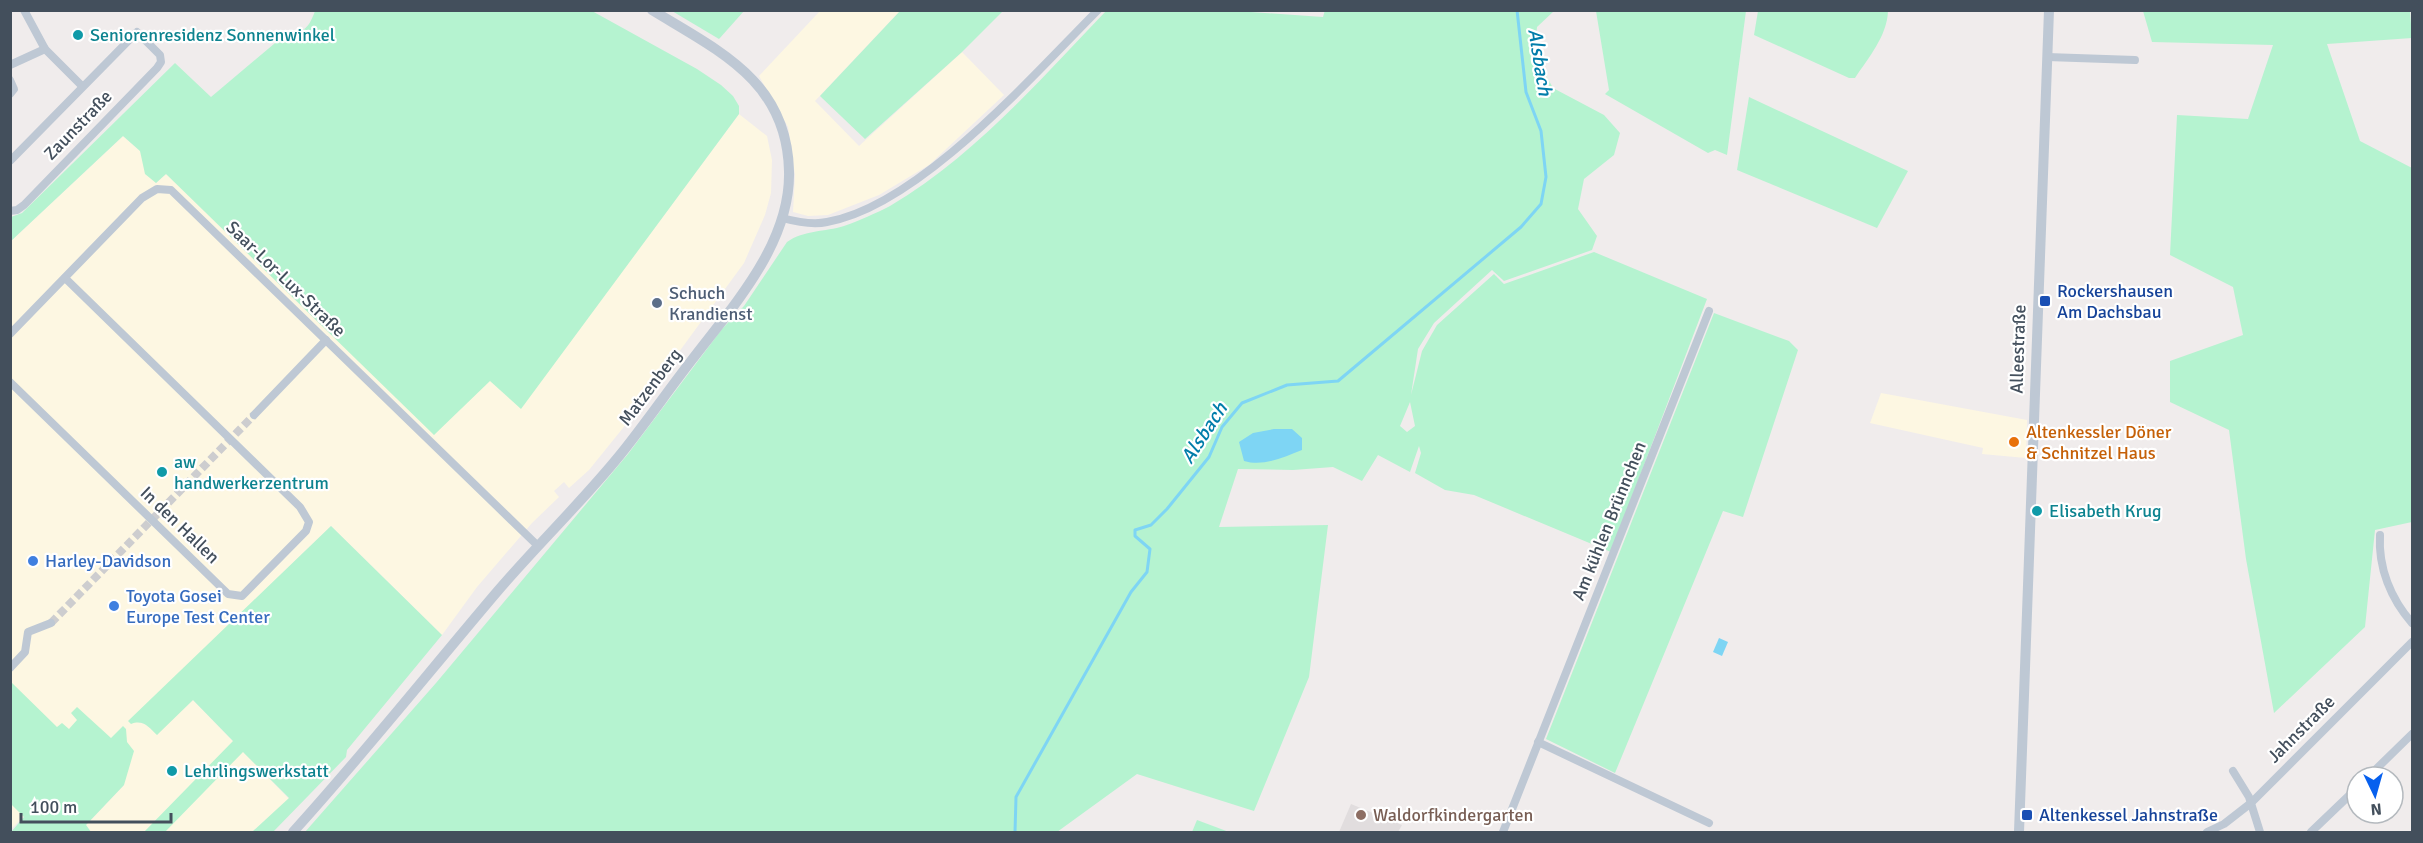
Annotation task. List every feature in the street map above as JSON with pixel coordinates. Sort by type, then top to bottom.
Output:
[{"type":"street","points":[[10,161],[82,86],[45,49],[24,10]]},
{"type":"street","name":"Matzenberg","points":[[292,832],[345,774],[537,545],[621,454],[727,314],[766,256],[782,218],[788,195],[788,160],[779,121],[765,96],[748,73],[728,56],[652,10]]},
{"type":"street","points":[[782,218],[811,223],[828,222],[873,204],[910,183],[945,159],[1098,10]]},
{"type":"street","name":"Alleestraße","points":[[2019,832],[2049,10]]},
{"type":"street","name":"Zaunstraße","points":[[10,211],[17,210],[24,205],[157,68],[161,62],[160,55],[136,32],[82,86]]},
{"type":"street","points":[[10,65],[45,49]]},
{"type":"street","points":[[2047,57],[2135,60]]},
{"type":"street","points":[[10,80],[14,89],[10,94]]},
{"type":"street","name":"Saar-Lor-Lux-Straße","points":[[10,334],[142,198],[157,189],[171,190],[537,545]]},
{"type":"street","name":"In den Hallen","points":[[10,382],[228,594],[242,596],[306,531],[309,522],[300,507],[64,278]]},
{"type":"street","name":"Am kühlen Brünnchen","points":[[1503,832],[1709,311]]},
{"type":"street","points":[[254,415],[326,340]]},
{"type":"street","points":[[2380,535],[2380,558],[2390,590],[2399,608],[2412,623]]},
{"type":"street","points":[[10,668],[25,652],[28,632],[51,622]]},
{"type":"street","name":"Jahnstraße","points":[[2207,832],[2224,824],[2251,803],[2412,642]]},
{"type":"street","points":[[2380,765],[2412,734]]},
{"type":"street","points":[[1538,741],[1709,823]]},
{"type":"street","points":[[2233,771],[2251,803],[2260,832]]},
{"type":"street","points":[[2311,832],[2345,799]]},
{"type":"shaded area","points":[[820,11],[900,11],[815,101],[859,146],[962,52],[1004,95],[929,165],[879,195],[828,215],[808,216],[793,212],[795,175],[788,127],[759,76]]},
{"type":"shaded area","points":[[739,114],[767,136],[772,160],[771,193],[765,215],[744,263],[627,423],[589,470],[569,488],[564,482],[554,491],[559,497],[532,523],[477,587],[442,635],[331,526],[174,678],[137,722],[145,724],[157,734],[193,700],[289,799],[252,832],[91,832],[86,825],[124,785],[125,736],[111,739],[107,735],[11,829],[11,241],[123,136],[140,151],[156,183],[166,174],[490,380],[521,408]]},
{"type":"shaded area","points":[[1881,393],[2027,420],[2026,458],[1982,454],[1983,448],[1870,423]]},
{"type":"shaded area","name":"Waldorfkindergarten","points":[[1351,804],[1402,825],[1398,832],[1339,832]]},
{"type":"green space","points":[[1222,10],[1323,17],[1325,10],[1554,11],[1537,27],[1535,46],[1544,72],[1553,88],[1604,115],[1620,133],[1614,155],[1584,179],[1578,209],[1597,236],[1592,250],[1504,281],[1492,270],[1434,323],[1418,349],[1411,395],[1422,351],[1437,325],[1494,274],[1504,284],[1594,252],[1707,299],[1611,552],[1474,495],[1445,490],[1415,473],[1421,453],[1419,446],[1410,472],[1378,455],[1362,481],[1333,467],[1293,470],[1238,469],[1219,527],[1328,525],[1309,677],[1254,811],[1137,774],[1057,832],[305,832],[436,683],[628,454],[722,329],[744,306],[787,242],[800,235],[844,226],[890,206],[949,165],[1031,90],[1106,11]],"holes":[[[1410,402],[1415,426],[1407,432],[1400,426]]]},
{"type":"green space","points":[[315,11],[592,11],[697,69],[721,85],[733,96],[739,106],[739,114],[521,409],[490,381],[434,435],[166,174],[156,183],[145,174],[140,151],[123,136],[11,241],[11,217],[22,213],[175,63],[211,97],[287,33],[298,32],[306,28]]},
{"type":"green space","points":[[672,11],[744,11],[719,39]]},
{"type":"green space","points":[[900,11],[1003,11],[962,52],[865,139],[820,96]]},
{"type":"green space","points":[[1596,11],[1746,11],[1727,155],[1715,150],[1708,153],[1605,94],[1609,90]]},
{"type":"green space","points":[[1758,11],[1888,11],[1884,29],[1876,46],[1855,78],[1849,78],[1754,35]]},
{"type":"green space","points":[[2143,11],[2410,11],[2412,38],[2327,44],[2360,141],[2412,168],[2412,522],[2375,530],[2365,627],[2274,713],[2246,559],[2229,430],[2170,402],[2170,361],[2243,335],[2233,287],[2170,255],[2177,115],[2248,119],[2273,45],[2152,42]]},
{"type":"green space","points":[[1749,97],[1908,171],[1877,228],[1737,170]]},
{"type":"green space","points":[[1714,313],[1789,341],[1798,350],[1743,517],[1723,511],[1615,773],[1546,739]]},
{"type":"green space","points":[[331,526],[442,635],[347,750],[346,757],[273,832],[252,832],[289,798],[243,752],[165,832],[144,832],[233,741],[193,700],[157,735],[146,725],[139,722],[131,724],[128,721]]},
{"type":"green space","points":[[11,682],[57,727],[62,723],[69,729],[77,720],[71,713],[77,707],[111,738],[123,726],[126,729],[127,742],[134,751],[124,785],[86,825],[91,832],[11,832],[24,817],[11,804]]},
{"type":"green space","points":[[1197,820],[1229,832],[1192,832]]},
{"type":"water","points":[[1274,429],[1292,429],[1302,438],[1302,450],[1266,462],[1244,461],[1239,442],[1253,433]]},
{"type":"water","points":[[1719,638],[1728,642],[1722,656],[1713,652]]},
{"type":"waterway","name":"Alsbach","points":[[1015,832],[1016,797],[1131,592],[1147,572],[1150,549],[1135,536],[1135,530],[1151,525],[1167,509],[1209,457],[1222,427],[1242,403],[1287,385],[1338,381],[1521,227],[1541,204],[1546,177],[1541,131],[1526,92],[1517,10]]},
{"type":"tunnel","points":[[51,623],[254,415]]},
{"type":"place","name":"Seniorenresidenz Sonnenwinkel","points":[[78,35]]},
{"type":"place","name":"Rockershausen Am Dachsbau","points":[[2045,301]]},
{"type":"place","name":"Schuch Krandienst","points":[[657,303]]},
{"type":"place","name":"Altenkessler Döner & Schnitzel Haus","points":[[2014,442]]},
{"type":"place","name":"aw handwerkerzentrum","points":[[162,472]]},
{"type":"place","name":"Elisabeth Krug","points":[[2037,511]]},
{"type":"place","name":"Harley-Davidson","points":[[33,561]]},
{"type":"place","name":"Toyota Gosei Europe Test Center","points":[[114,606]]},
{"type":"place","name":"Lehrlingswerkstatt","points":[[172,771]]},
{"type":"place","name":"Waldorfkindergarten","points":[[1361,815]]},
{"type":"place","name":"Altenkessel Jahnstraße","points":[[2027,815]]}]
